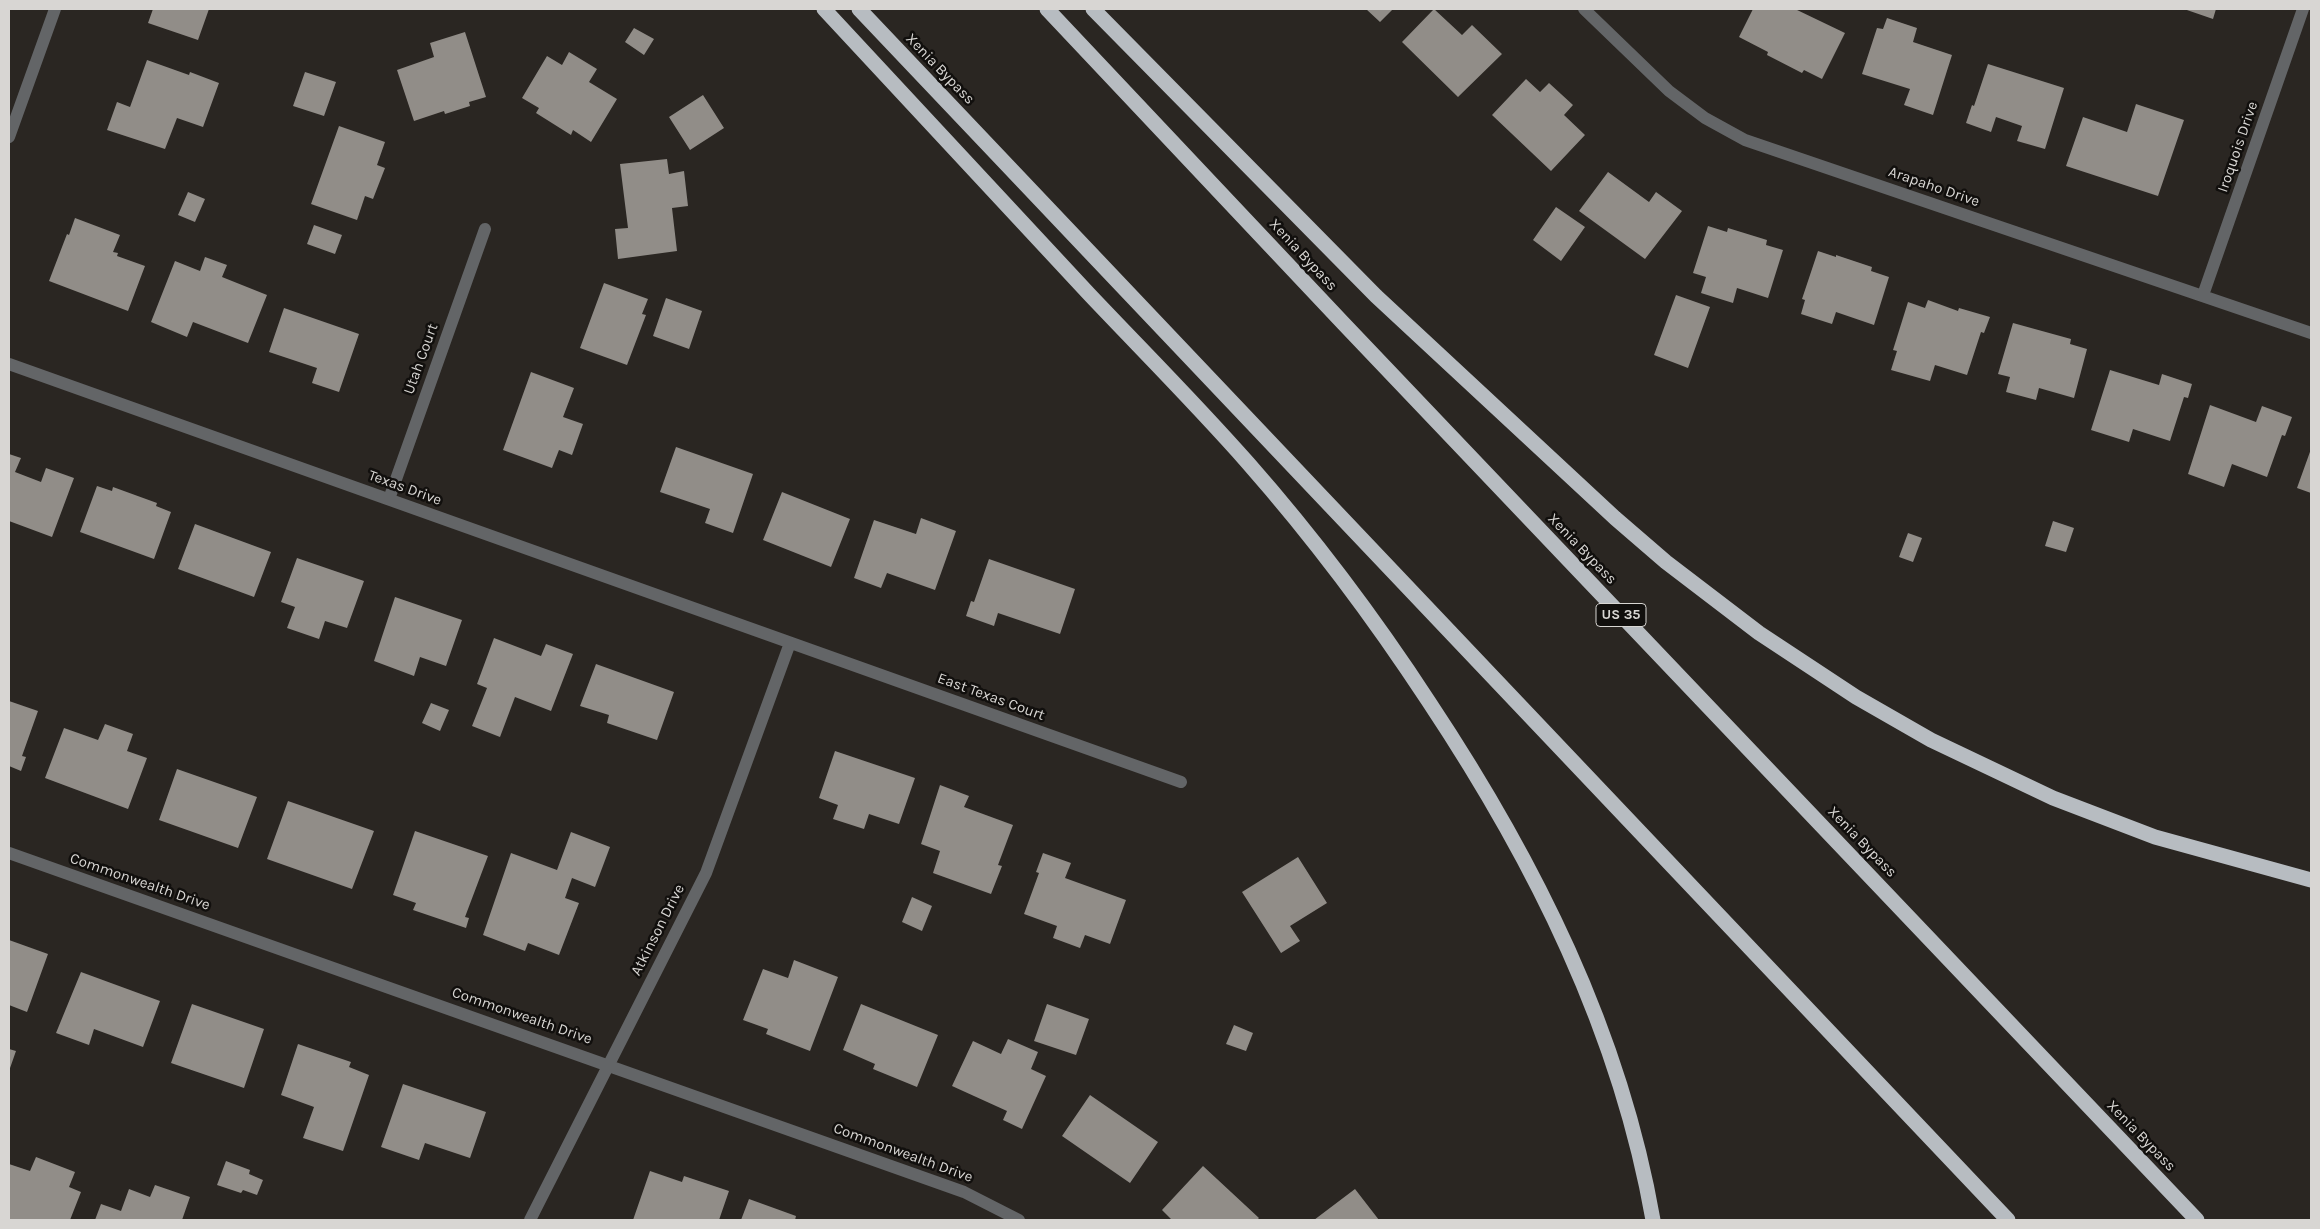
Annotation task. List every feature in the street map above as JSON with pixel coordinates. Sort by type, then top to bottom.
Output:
[{"type":"highway","points":[[824,9],[1248,464],[1331,563],[1397,653],[1460,747],[1516,842],[1574,958],[1605,1039],[1630,1117],[1653,1220]]},
{"type":"highway","name":"Xenia Bypass","points":[[859,9],[2008,1220]]},
{"type":"highway","name":"Xenia Bypass","points":[[1047,9],[2197,1220]]},
{"type":"highway","points":[[1093,9],[1376,296],[1615,518],[1666,562],[1759,632],[1856,697],[1931,740],[2054,798],[2155,836],[2311,880]]},
{"type":"street","points":[[9,137],[55,9]]},
{"type":"street","name":"Arapaho Drive","points":[[1584,9],[1669,91],[1704,118],[1745,140],[2311,332]]},
{"type":"street","name":"Iroquois Drive","points":[[2203,295],[2303,9]]},
{"type":"street","name":"Utah Court","points":[[389,499],[485,229]]},
{"type":"street","name":"Texas Drive","points":[[9,364],[790,643]]},
{"type":"street","name":"East Texas Court","points":[[790,643],[1181,782]]},
{"type":"street","name":"Atkinson Drive","points":[[530,1220],[706,873],[790,643]]},
{"type":"street","name":"Commonwealth Drive","points":[[9,853],[608,1064],[964,1192],[1019,1220]]},
{"type":"building","points":[[153,9],[209,9],[198,40],[148,23]]},
{"type":"building","points":[[1366,9],[1393,9],[1380,22]]},
{"type":"building","points":[[1434,9],[1462,35],[1472,25],[1502,54],[1458,97],[1402,42]]},
{"type":"building","points":[[1753,9],[1795,9],[1845,33],[1822,79],[1804,70],[1802,73],[1767,55],[1768,52],[1739,37]]},
{"type":"building","points":[[2184,9],[2216,9],[2213,19]]},
{"type":"building","points":[[1887,18],[1917,28],[1913,42],[1952,55],[1933,115],[1904,105],[1910,89],[1862,74],[1877,28],[1883,29]]},
{"type":"building","points":[[634,28],[654,39],[644,55],[625,42]]},
{"type":"building","points":[[465,32],[486,97],[469,102],[470,106],[445,114],[444,111],[414,121],[397,70],[434,57],[430,43]]},
{"type":"building","points":[[569,52],[597,69],[589,82],[617,99],[591,142],[573,130],[571,135],[536,113],[539,108],[522,98],[547,56],[562,65]]},
{"type":"building","points":[[147,60],[189,75],[190,72],[219,83],[203,127],[177,118],[165,149],[107,130],[117,102],[130,107]]},
{"type":"building","points":[[1988,64],[2064,88],[2045,149],[2017,141],[2022,126],[1996,117],[1991,132],[1966,123],[1972,105],[1974,106]]},
{"type":"building","points":[[305,72],[336,82],[324,116],[293,106]]},
{"type":"building","points":[[1526,79],[1540,92],[1549,83],[1573,105],[1564,115],[1585,135],[1551,171],[1492,115]]},
{"type":"building","points":[[703,95],[724,128],[690,150],[669,117]]},
{"type":"building","points":[[2136,104],[2184,120],[2158,196],[2066,166],[2083,117],[2127,132]]},
{"type":"building","points":[[339,126],[385,142],[377,165],[385,168],[373,199],[365,196],[357,220],[311,204]]},
{"type":"building","points":[[667,159],[669,174],[684,171],[688,206],[672,208],[677,251],[618,259],[615,229],[628,228],[620,164]]},
{"type":"building","points":[[1608,172],[1649,202],[1656,192],[1682,211],[1645,259],[1579,211]]},
{"type":"building","points":[[188,192],[205,199],[195,222],[178,215]]},
{"type":"building","points":[[1556,207],[1585,227],[1561,261],[1533,240]]},
{"type":"building","points":[[75,218],[120,235],[113,252],[118,253],[117,256],[145,266],[128,311],[49,281]]},
{"type":"building","points":[[314,225],[342,235],[335,254],[307,244]]},
{"type":"building","points":[[1708,226],[1727,232],[1728,228],[1767,240],[1766,245],[1783,250],[1768,298],[1737,288],[1733,303],[1701,293],[1706,277],[1693,273]]},
{"type":"building","points":[[1818,251],[1872,267],[1871,271],[1889,277],[1874,325],[1836,312],[1832,324],[1801,314],[1805,300],[1802,299]]},
{"type":"building","points":[[205,257],[227,265],[222,277],[267,295],[248,343],[193,322],[187,337],[151,322],[175,261],[200,271]]},
{"type":"building","points":[[604,283],[648,299],[642,314],[646,315],[627,365],[580,348]]},
{"type":"building","points":[[1676,295],[1710,307],[1688,368],[1654,355]]},
{"type":"building","points":[[666,298],[702,311],[689,349],[653,336]]},
{"type":"building","points":[[1928,300],[1958,311],[1959,308],[1990,317],[1984,333],[1981,332],[1967,375],[1935,365],[1930,381],[1891,370],[1897,351],[1893,350],[1908,302],[1925,308]]},
{"type":"building","points":[[284,308],[359,334],[339,392],[312,383],[317,368],[269,352]]},
{"type":"building","points":[[2013,323],[2071,339],[2070,344],[2087,349],[2074,398],[2039,388],[2036,400],[2006,392],[2010,377],[1998,374]]},
{"type":"building","points":[[2110,370],[2159,385],[2162,374],[2192,384],[2188,398],[2184,397],[2170,441],[2133,429],[2129,442],[2091,430]]},
{"type":"building","points":[[531,372],[574,388],[563,417],[583,424],[572,455],[559,450],[552,468],[503,450]]},
{"type":"building","points":[[2210,405],[2256,422],[2262,406],[2292,417],[2285,436],[2282,435],[2267,477],[2232,464],[2224,487],[2188,474]]},
{"type":"building","points":[[676,447],[753,474],[733,533],[705,523],[710,509],[660,492]]},
{"type":"building","points":[[2311,449],[2311,493],[2297,488]]},
{"type":"building","points":[[9,454],[21,458],[15,472],[41,482],[46,468],[74,478],[52,537],[9,521]]},
{"type":"building","points":[[97,486],[112,491],[113,487],[157,503],[156,506],[171,512],[154,559],[80,532]]},
{"type":"building","points":[[782,492],[850,519],[831,567],[763,540]]},
{"type":"building","points":[[921,518],[956,531],[935,590],[887,573],[881,588],[854,578],[874,520],[916,534]]},
{"type":"building","points":[[2053,521],[2074,528],[2066,552],[2045,546]]},
{"type":"building","points":[[195,524],[271,552],[254,597],[178,569]]},
{"type":"building","points":[[1908,533],[1922,538],[1913,562],[1899,557]]},
{"type":"building","points":[[297,558],[364,581],[347,628],[325,621],[319,639],[287,628],[295,607],[281,602]]},
{"type":"building","points":[[989,559],[1075,589],[1060,634],[998,613],[994,626],[966,616],[971,601],[974,602]]},
{"type":"building","points":[[395,597],[462,620],[446,666],[420,657],[414,676],[374,661]]},
{"type":"building","points":[[494,638],[541,656],[546,644],[573,654],[551,711],[515,697],[500,737],[472,726],[487,688],[477,684]]},
{"type":"building","points":[[596,664],[674,692],[657,740],[607,723],[609,715],[580,706]]},
{"type":"building","points":[[9,701],[38,711],[22,756],[26,757],[21,771],[9,766]]},
{"type":"building","points":[[431,703],[449,710],[440,731],[422,723]]},
{"type":"building","points":[[105,724],[133,734],[127,751],[147,758],[128,809],[45,778],[64,728],[98,740]]},
{"type":"building","points":[[835,751],[915,778],[899,824],[869,814],[864,829],[833,819],[838,805],[819,798]]},
{"type":"building","points":[[177,769],[257,797],[238,848],[159,820]]},
{"type":"building","points":[[940,785],[969,796],[964,807],[1013,825],[998,865],[1002,866],[991,894],[933,873],[940,851],[921,844]]},
{"type":"building","points":[[288,801],[374,831],[352,889],[267,859]]},
{"type":"building","points":[[415,831],[488,856],[465,917],[469,918],[466,928],[413,910],[416,903],[393,895]]},
{"type":"building","points":[[571,832],[610,847],[595,887],[572,878],[565,898],[579,903],[559,955],[528,943],[525,951],[483,935],[511,853],[557,870]]},
{"type":"building","points":[[1043,853],[1071,863],[1065,878],[1126,900],[1110,944],[1085,935],[1080,948],[1053,938],[1057,926],[1024,914],[1039,873],[1036,872]]},
{"type":"building","points":[[1298,857],[1327,903],[1290,926],[1300,941],[1281,953],[1242,892]]},
{"type":"building","points":[[912,897],[932,906],[922,931],[902,922]]},
{"type":"building","points":[[9,940],[48,954],[27,1012],[9,1005]]},
{"type":"building","points":[[794,960],[838,977],[810,1051],[766,1034],[768,1029],[743,1020],[763,969],[788,978]]},
{"type":"building","points":[[81,972],[160,1001],[143,1047],[94,1029],[89,1045],[56,1033]]},
{"type":"building","points":[[192,1004],[264,1029],[244,1088],[171,1063]]},
{"type":"building","points":[[861,1004],[938,1035],[917,1087],[873,1069],[875,1064],[843,1050]]},
{"type":"building","points":[[1047,1004],[1089,1019],[1076,1055],[1034,1041]]},
{"type":"building","points":[[1234,1025],[1253,1033],[1246,1051],[1226,1044]]},
{"type":"building","points":[[1008,1039],[1038,1052],[1031,1069],[1046,1076],[1022,1129],[1003,1120],[1007,1111],[952,1086],[973,1041],[1001,1054]]},
{"type":"building","points":[[298,1044],[351,1062],[349,1067],[369,1075],[343,1151],[303,1138],[314,1107],[281,1095]]},
{"type":"building","points":[[9,1049],[16,1051],[9,1071]]},
{"type":"building","points":[[403,1084],[486,1112],[470,1158],[425,1143],[419,1160],[381,1147]]},
{"type":"building","points":[[1090,1095],[1158,1142],[1130,1183],[1062,1136]]},
{"type":"building","points":[[36,1157],[75,1172],[69,1187],[81,1192],[70,1220],[9,1220],[9,1164],[30,1171]]},
{"type":"building","points":[[226,1161],[250,1170],[249,1174],[263,1180],[257,1195],[243,1190],[241,1193],[217,1185]]},
{"type":"building","points":[[1203,1166],[1259,1218],[1257,1220],[1172,1220],[1162,1210]]},
{"type":"building","points":[[650,1171],[682,1182],[684,1176],[729,1191],[719,1220],[633,1220]]},
{"type":"building","points":[[155,1185],[190,1197],[182,1220],[95,1220],[101,1204],[121,1211],[129,1189],[150,1197]]},
{"type":"building","points":[[1355,1189],[1379,1220],[1314,1220]]},
{"type":"building","points":[[749,1199],[796,1216],[795,1220],[741,1220]]}]
